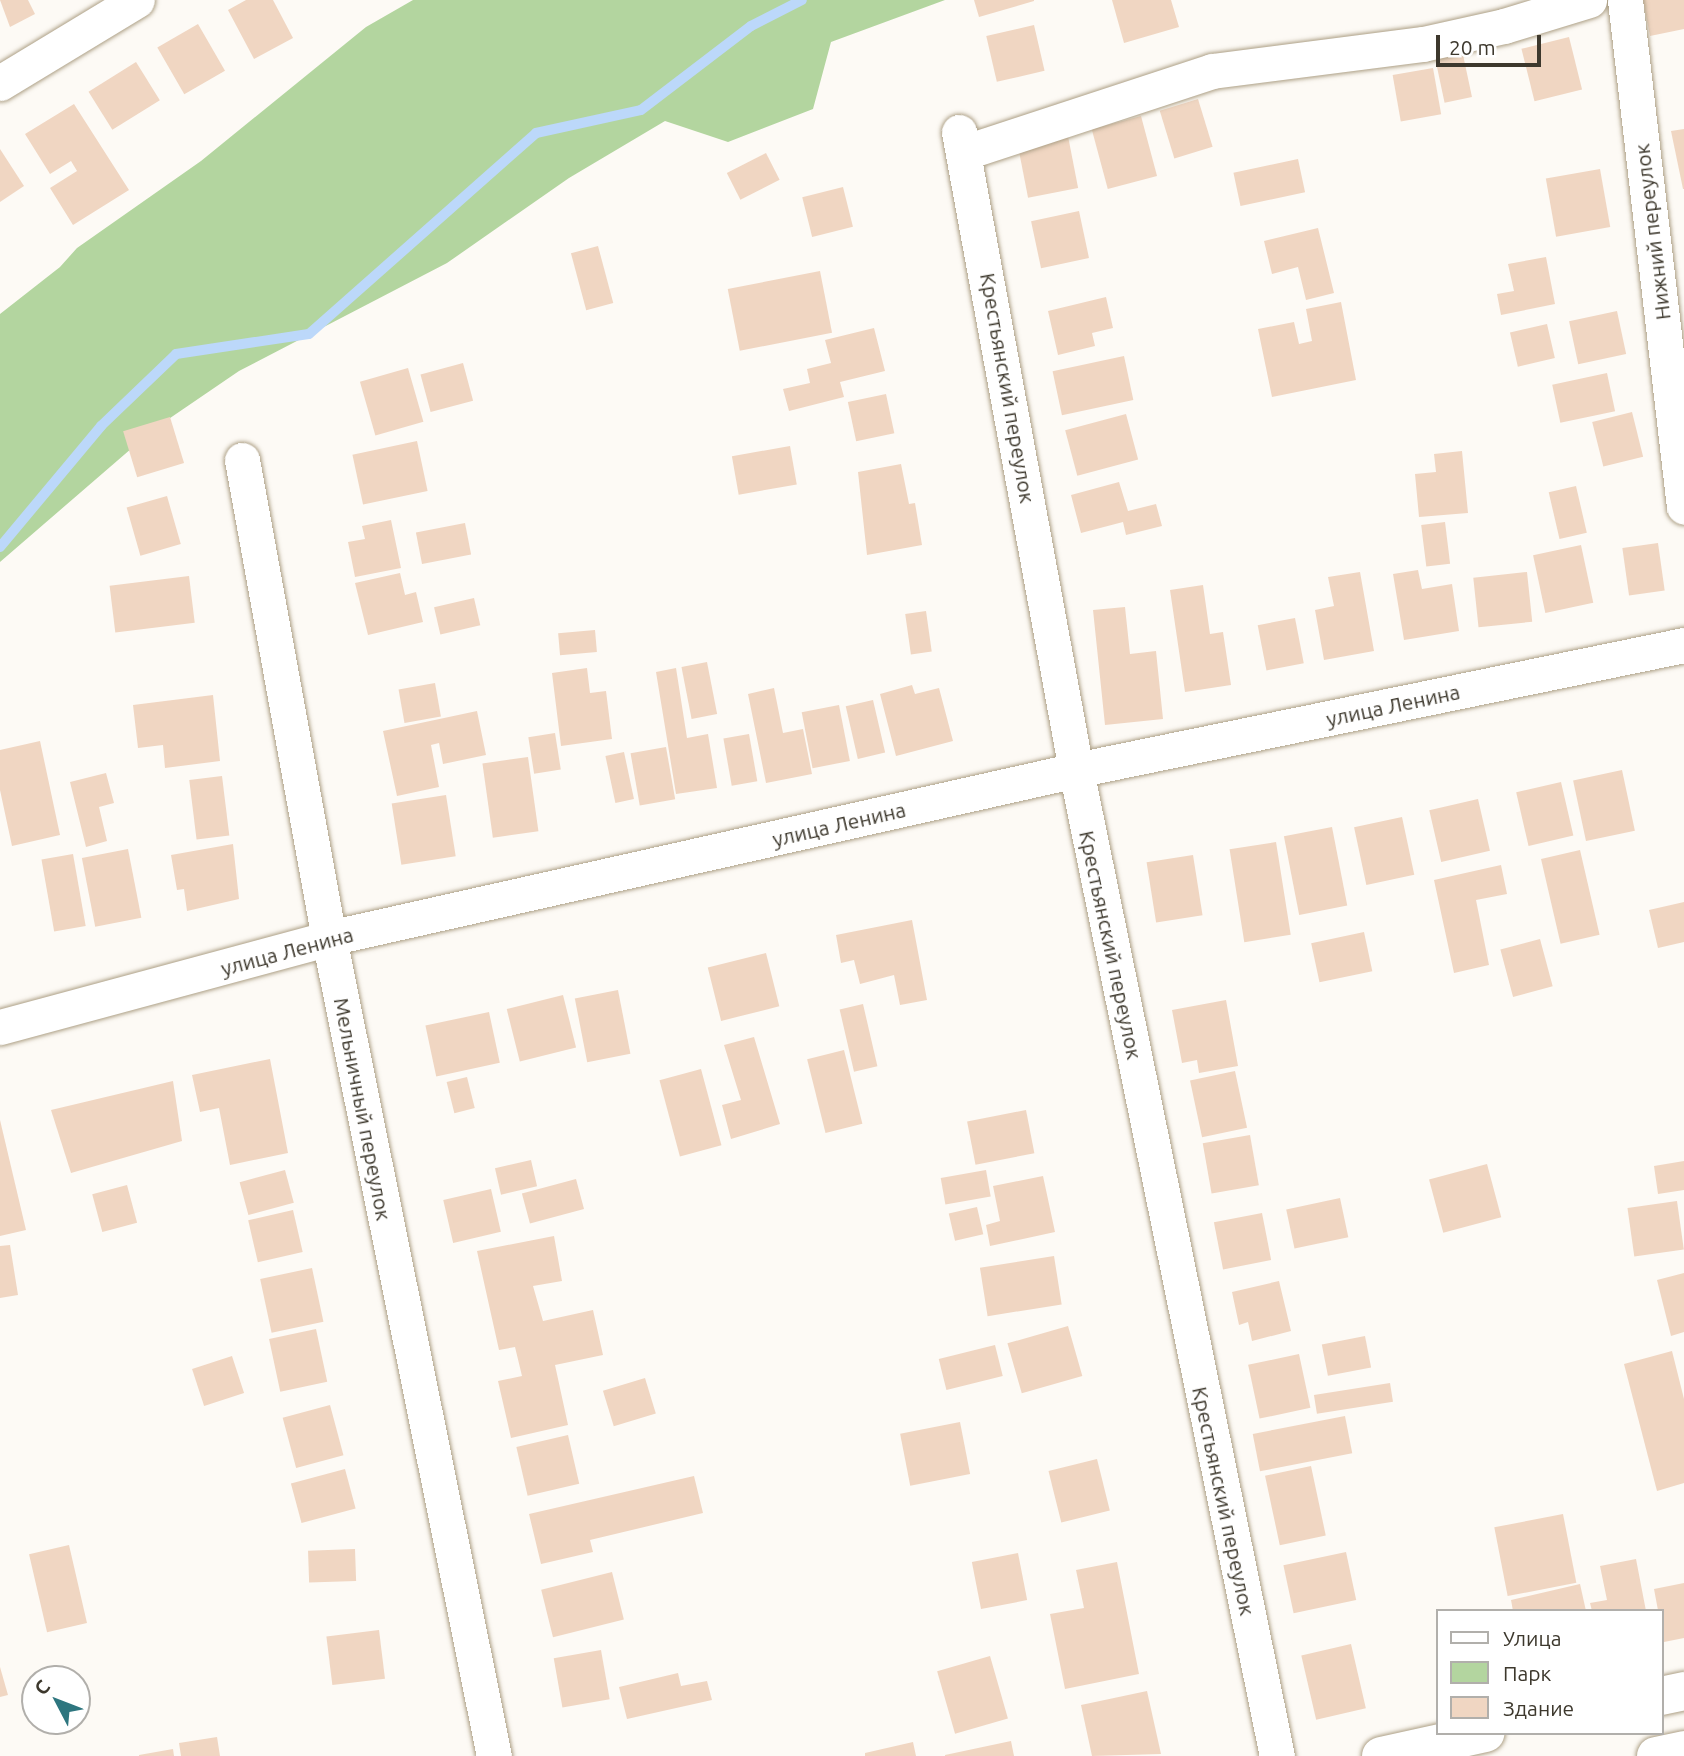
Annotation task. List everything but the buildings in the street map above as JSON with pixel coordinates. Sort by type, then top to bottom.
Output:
[{"type":"main road","points":[[1663,1696],[1684,1691]]},
{"type":"main road","points":[[1381,1756],[1477,1735]]},
{"type":"main road","points":[[1656,1756],[1684,1750]]},
{"type":"street","points":[[0,83],[137,0]]},
{"type":"street","name":"Крестьянский переулок","points":[[1277,1756],[1076,770],[962,142],[1212,71],[1423,44],[1504,26],[1589,0]]},
{"type":"street","name":"Нижний переулок","points":[[1625,0],[1684,507]]},
{"type":"street","name":"Мельничный переулок","points":[[242,460],[329,939],[494,1756]]},
{"type":"street","name":"улица Ленина","points":[[0,1027],[329,939],[1076,770],[1684,645]]},
{"type":"green space","points":[[413,0],[945,0],[831,42],[813,109],[728,142],[665,121],[569,178],[447,263],[239,371],[154,429],[0,562],[0,314],[60,267],[77,248],[201,161],[366,27]]},
{"type":"waterway","points":[[0,547],[101,426],[176,354],[309,334],[536,133],[641,110],[751,26],[802,0]]}]
